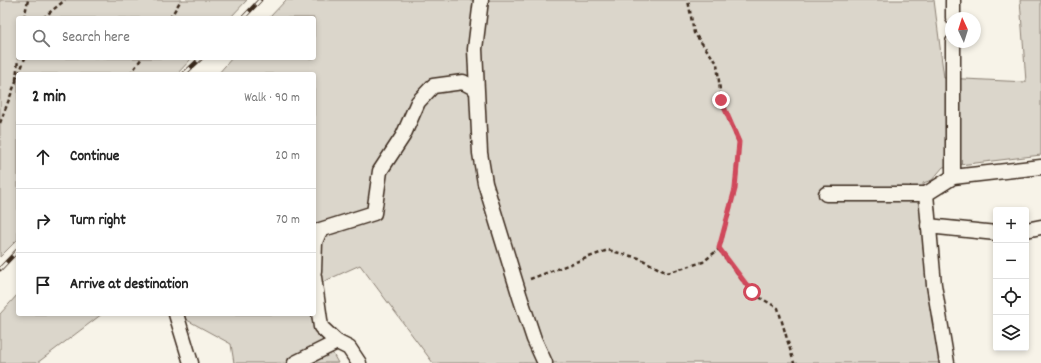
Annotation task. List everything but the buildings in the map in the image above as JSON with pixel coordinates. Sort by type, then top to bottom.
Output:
[{"type":"street","points":[[481,0],[475,49],[480,152],[485,183],[534,339],[545,363]]},
{"type":"street","points":[[953,0],[953,12]]},
{"type":"street","points":[[953,48],[953,177]]},
{"type":"street","points":[[316,240],[320,230],[374,213],[380,171],[403,136],[418,102],[433,86],[463,82],[476,89]]},
{"type":"street","points":[[826,194],[926,194],[953,177],[1041,167]]},
{"type":"street","points":[[926,194],[934,285],[947,363]]},
{"type":"street","points":[[928,226],[993,233]]},
{"type":"street","points":[[1029,229],[1041,227]]},
{"type":"street","points":[[316,292],[321,327],[319,351]]},
{"type":"street","points":[[177,316],[191,363]]},
{"type":"street","points":[[321,327],[337,342],[349,348],[359,363]]},
{"type":"street","points":[[296,363],[337,342]]},
{"type":"path","points":[[24,16],[28,0]]},
{"type":"path","points":[[45,16],[65,0]]},
{"type":"path","points":[[171,16],[181,0]]},
{"type":"path","points":[[516,284],[608,250],[640,258],[667,273],[703,262],[719,248],[735,189],[739,142],[721,100],[717,63],[694,34],[688,0]]},
{"type":"path","points":[[16,72],[18,60]]},
{"type":"path","points":[[19,72],[24,60]]},
{"type":"path","points":[[132,72],[140,60]]},
{"type":"path","points":[[15,84],[16,75]]},
{"type":"path","points":[[0,123],[16,81]]},
{"type":"path","points":[[719,248],[752,292],[778,308],[794,363]]},
{"type":"shaded area","points":[[0,0],[247,0],[232,16],[16,16],[16,60],[190,60],[179,72],[16,72],[16,241],[0,257]]},
{"type":"shaded area","points":[[286,0],[934,0],[944,78],[1026,82],[1020,0],[1041,0],[1041,155],[943,167],[932,180],[923,183],[942,363],[433,363],[360,265],[316,285],[316,72],[220,72],[230,60],[316,60],[316,16],[271,16]]},
{"type":"shaded area","points":[[16,296],[16,316],[99,316],[37,363],[0,363],[0,314]]},
{"type":"shaded area","points":[[180,316],[312,316],[338,363],[234,363],[231,344]]},
{"type":"railway","points":[[245,16],[260,0]]},
{"type":"railway","points":[[186,72],[199,60]]},
{"type":"railway","points":[[0,269],[16,252]]},
{"type":"route","points":[[721,100],[739,142],[735,189],[719,248],[752,292]]}]
